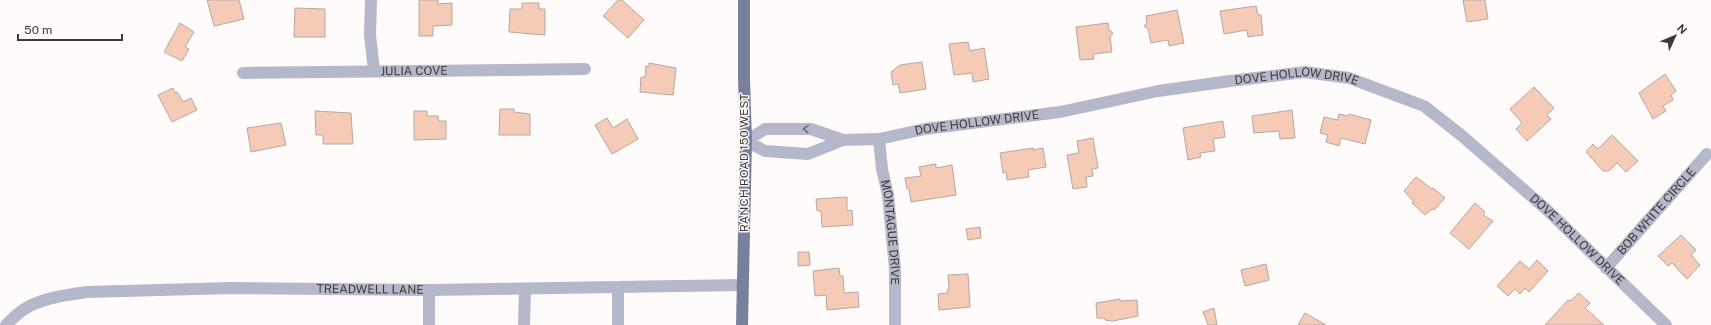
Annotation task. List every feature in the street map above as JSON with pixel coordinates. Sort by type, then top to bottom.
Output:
[{"type":"main road","name":"RANCH ROAD 150 WEST","points":[[742,325],[746,141],[744,0]]},
{"type":"street","points":[[371,0],[370,35],[374,70]]},
{"type":"street","name":"JULIA COVE","points":[[243,73],[374,70],[585,69]]},
{"type":"street","name":"DOVE HOLLOW DRIVE","points":[[843,140],[811,129],[765,129],[746,141],[765,151],[808,154],[843,140],[879,139],[925,129],[1060,112],[1158,91],[1305,72],[1349,78],[1424,106],[1461,134],[1546,209],[1666,325]]},
{"type":"street","name":"MONTAGUE DRIVE","points":[[879,139],[882,169],[888,195],[895,269],[894,325]]},
{"type":"street","name":"BOB WHITE CIRCLE","points":[[1606,268],[1707,154]]},
{"type":"street","name":"TREADWELL LANE","points":[[6,325],[24,309],[40,302],[65,295],[87,292],[231,288],[429,290],[742,285]]},
{"type":"street","points":[[618,288],[618,325]]},
{"type":"street","points":[[524,289],[524,325]]},
{"type":"street","points":[[429,290],[429,325]]},
{"type":"building","points":[[207,0],[239,0],[244,19],[214,26]]},
{"type":"building","points":[[419,0],[438,0],[438,4],[452,3],[452,25],[433,26],[433,36],[419,36]]},
{"type":"building","points":[[618,0],[622,0],[644,20],[628,38],[603,16]]},
{"type":"building","points":[[1463,0],[1485,0],[1488,19],[1467,22]]},
{"type":"building","points":[[522,3],[539,3],[539,9],[545,9],[545,35],[509,32],[510,9],[522,9]]},
{"type":"building","points":[[1256,6],[1258,15],[1261,15],[1263,35],[1248,37],[1247,30],[1224,34],[1220,11]]},
{"type":"building","points":[[295,8],[325,9],[325,37],[294,37]]},
{"type":"building","points":[[1177,10],[1184,43],[1169,46],[1168,40],[1151,43],[1148,29],[1144,26],[1147,23],[1146,16]]},
{"type":"building","points":[[180,23],[194,32],[185,47],[189,49],[182,61],[164,52]]},
{"type":"building","points":[[1108,23],[1109,30],[1113,33],[1110,37],[1112,52],[1093,54],[1094,59],[1080,60],[1076,27]]},
{"type":"building","points":[[968,42],[970,51],[984,48],[989,79],[973,82],[972,73],[954,75],[949,44]]},
{"type":"building","points":[[922,62],[926,89],[900,93],[898,84],[893,85],[891,72],[900,65]]},
{"type":"building","points":[[649,63],[676,68],[673,95],[640,92],[641,77],[645,77],[646,66],[649,67]]},
{"type":"building","points":[[1665,74],[1676,91],[1671,95],[1673,100],[1663,106],[1666,111],[1653,119],[1639,93]]},
{"type":"building","points":[[1534,87],[1554,108],[1547,115],[1551,119],[1527,141],[1516,129],[1522,123],[1510,109]]},
{"type":"building","points":[[173,88],[175,93],[177,92],[183,102],[191,98],[197,110],[172,122],[158,95]]},
{"type":"building","points":[[500,109],[514,109],[514,112],[530,114],[530,135],[499,135]]},
{"type":"building","points":[[1292,110],[1295,138],[1280,139],[1279,131],[1254,133],[1252,116]]},
{"type":"building","points":[[315,111],[351,113],[353,144],[323,144],[323,135],[316,135]]},
{"type":"building","points":[[414,111],[427,111],[427,116],[438,116],[439,121],[446,121],[446,139],[414,140]]},
{"type":"building","points":[[1339,114],[1348,116],[1349,114],[1371,120],[1365,144],[1341,138],[1339,146],[1326,142],[1328,135],[1320,133],[1324,117],[1338,120]]},
{"type":"building","points":[[607,118],[613,128],[627,119],[638,139],[612,154],[595,125]]},
{"type":"building","points":[[1223,121],[1225,137],[1213,139],[1215,151],[1200,153],[1201,157],[1188,160],[1183,128]]},
{"type":"building","points":[[281,123],[286,145],[251,152],[247,128]]},
{"type":"building","points":[[1612,135],[1638,161],[1626,172],[1617,163],[1609,171],[1603,171],[1586,152],[1593,144],[1598,149]]},
{"type":"building","points":[[1093,138],[1098,168],[1092,169],[1093,176],[1086,177],[1087,187],[1073,189],[1067,155],[1079,153],[1077,141]]},
{"type":"building","points":[[1033,148],[1033,150],[1043,148],[1046,167],[1028,170],[1029,177],[1007,180],[1006,172],[1003,173],[1000,153]]},
{"type":"building","points":[[936,164],[936,168],[952,165],[956,195],[911,202],[909,189],[907,189],[905,178],[921,176],[919,167]]},
{"type":"building","points":[[1416,177],[1445,198],[1434,210],[1432,209],[1425,215],[1412,203],[1414,202],[1404,191]]},
{"type":"building","points":[[847,197],[847,211],[852,210],[853,225],[822,227],[821,211],[817,211],[816,199]]},
{"type":"building","points":[[1475,203],[1485,212],[1483,215],[1493,221],[1469,249],[1450,233]]},
{"type":"building","points":[[980,227],[981,238],[968,240],[966,229]]},
{"type":"building","points":[[1681,235],[1696,250],[1691,255],[1700,265],[1687,279],[1672,263],[1668,266],[1658,256]]},
{"type":"building","points":[[798,252],[809,252],[810,265],[798,266]]},
{"type":"building","points":[[1537,260],[1548,271],[1529,292],[1525,288],[1520,294],[1515,289],[1508,296],[1497,286],[1520,261],[1529,269]]},
{"type":"building","points":[[1266,264],[1269,280],[1245,286],[1241,270]]},
{"type":"building","points":[[839,268],[840,276],[843,276],[844,293],[858,292],[859,307],[827,310],[826,295],[815,296],[813,271]]},
{"type":"building","points":[[968,274],[970,307],[939,310],[938,294],[948,293],[948,275]]},
{"type":"building","points":[[1579,293],[1590,303],[1585,308],[1604,325],[1545,325],[1568,300],[1570,301]]},
{"type":"building","points":[[1120,299],[1120,301],[1137,300],[1138,316],[1113,321],[1105,320],[1105,318],[1097,318],[1096,303]]},
{"type":"building","points":[[1214,308],[1217,325],[1208,325],[1203,312]]},
{"type":"building","points":[[1305,313],[1326,325],[1298,325]]}]
